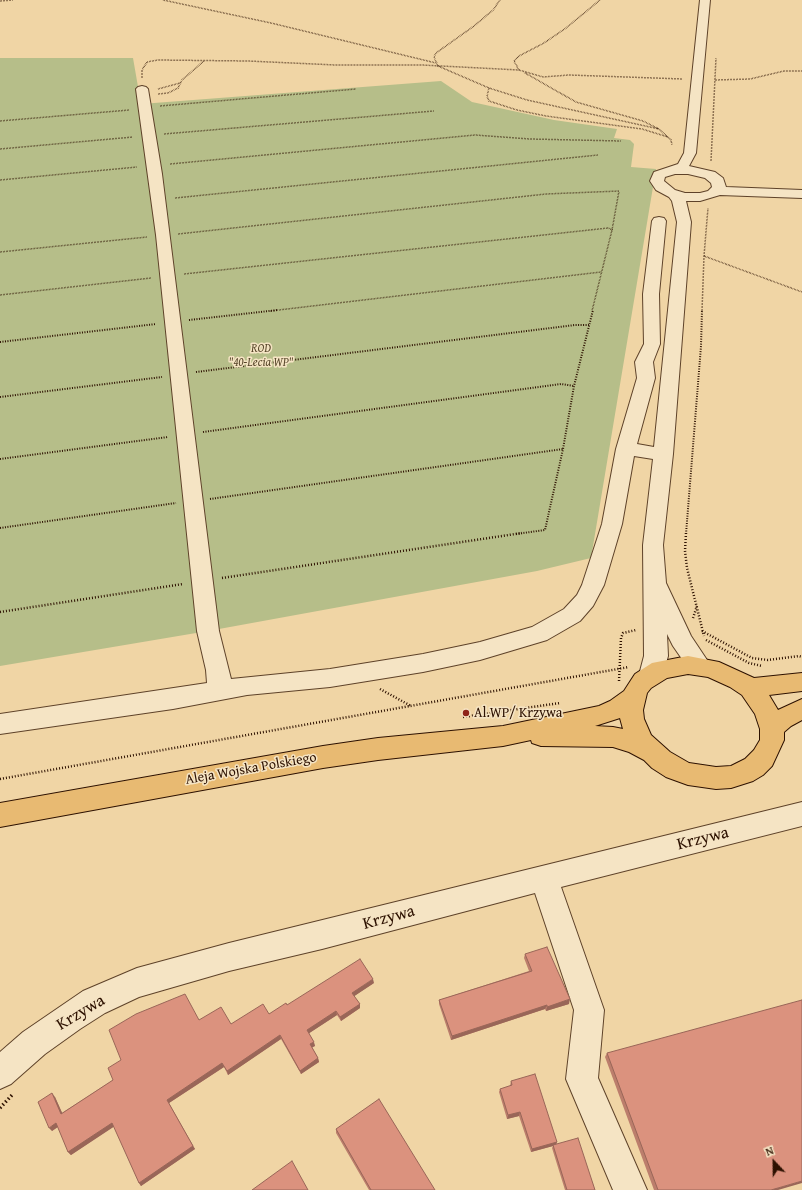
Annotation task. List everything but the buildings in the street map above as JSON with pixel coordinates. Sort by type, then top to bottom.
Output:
[{"type":"main road","points":[[699,666],[725,673],[750,688],[769,716],[772,729],[772,740],[768,750],[763,758],[754,767],[744,773],[731,777],[716,778],[688,774],[675,769],[651,753],[636,732],[632,720],[631,710],[633,697],[636,690],[651,675],[673,667],[699,666]]},
{"type":"main road","points":[[750,688],[802,682]]},
{"type":"main road","name":"Aleja Wojska Polskiego","points":[[0,815],[322,757],[378,749],[503,736],[602,715],[618,708],[633,697]]},
{"type":"main road","points":[[772,729],[782,719],[802,709]]},
{"type":"main road","name":"Aleja Wojska Polskiego","points":[[503,736],[613,737],[636,743],[651,753]]},
{"type":"street","points":[[678,170],[683,166],[690,153],[705,0]]},
{"type":"street","points":[[142,87],[168,276],[208,631],[218,670],[220,691]]},
{"type":"street","points":[[690,153],[696,167],[700,172]]},
{"type":"street","points":[[705,202],[674,194],[660,188],[657,178],[663,173],[678,170],[700,172],[710,175],[718,186],[802,194]]},
{"type":"street","points":[[705,202],[718,186]]},
{"type":"street","points":[[651,675],[656,656],[653,545],[663,454],[684,222],[679,200],[674,194]]},
{"type":"street","points":[[684,222],[694,201],[705,202]]},
{"type":"street","points":[[0,724],[247,686],[353,674],[480,651],[539,634],[572,614],[585,600],[593,585],[612,524],[626,449],[646,378],[644,362],[652,344],[651,294],[659,221]]},
{"type":"street","points":[[626,449],[663,454]]},
{"type":"street","points":[[655,581],[681,640],[699,666]]},
{"type":"street","name":"Krzywa","points":[[0,1073],[34,1043],[69,1018],[94,1002],[137,983],[229,957],[802,814]]},
{"type":"street","points":[[544,878],[590,1010],[582,1079],[630,1190]]},
{"type":"path","points":[[0,1],[13,0]]},
{"type":"path","points":[[163,0],[271,23],[436,63]]},
{"type":"path","points":[[500,0],[493,10],[474,26],[436,53],[434,57],[438,66],[489,88],[527,100],[659,129]]},
{"type":"path","points":[[600,0],[566,28],[544,43],[519,56],[514,61],[519,70],[576,102],[643,121],[659,129],[669,137],[672,145]]},
{"type":"path","points":[[711,162],[716,57]]},
{"type":"path","points":[[204,60],[180,83],[178,88],[162,94],[148,94],[142,87],[142,70],[147,62],[158,60],[204,60],[336,66],[438,66],[519,70],[543,77],[569,75],[697,79]]},
{"type":"path","points":[[714,80],[750,79],[784,71],[802,71]]},
{"type":"path","points":[[142,87],[158,89],[180,83]]},
{"type":"path","points":[[489,88],[486,96],[489,101],[517,110],[546,116],[642,129],[669,137]]},
{"type":"path","points":[[0,121],[356,89]]},
{"type":"path","points":[[0,149],[434,110]]},
{"type":"path","points":[[0,180],[475,135],[530,139],[621,141]]},
{"type":"path","points":[[158,199],[598,155]]},
{"type":"path","points":[[0,252],[546,194],[619,191],[612,230],[574,386],[563,449],[545,530],[0,612]]},
{"type":"path","points":[[704,639],[687,568],[685,551],[701,346],[707,209],[705,202]]},
{"type":"path","points":[[0,295],[608,228],[612,230]]},
{"type":"path","points":[[704,256],[802,292]]},
{"type":"path","points":[[0,342],[602,272]]},
{"type":"path","points":[[0,397],[575,324],[589,325]]},
{"type":"path","points":[[0,459],[561,384],[574,386]]},
{"type":"path","points":[[0,528],[563,449]]},
{"type":"path","points":[[0,779],[620,669]]},
{"type":"path","points":[[353,674],[411,706]]},
{"type":"green space","name":"ROD \"40-Lecia WP\"","points":[[0,58],[133,58],[141,104],[441,81],[472,102],[554,120],[617,129],[614,138],[630,140],[634,144],[631,167],[656,169],[591,558],[537,571],[208,631],[0,666]]},
{"type":"place","name":"Al.WP/ Krzywa","points":[[466,713]]}]
